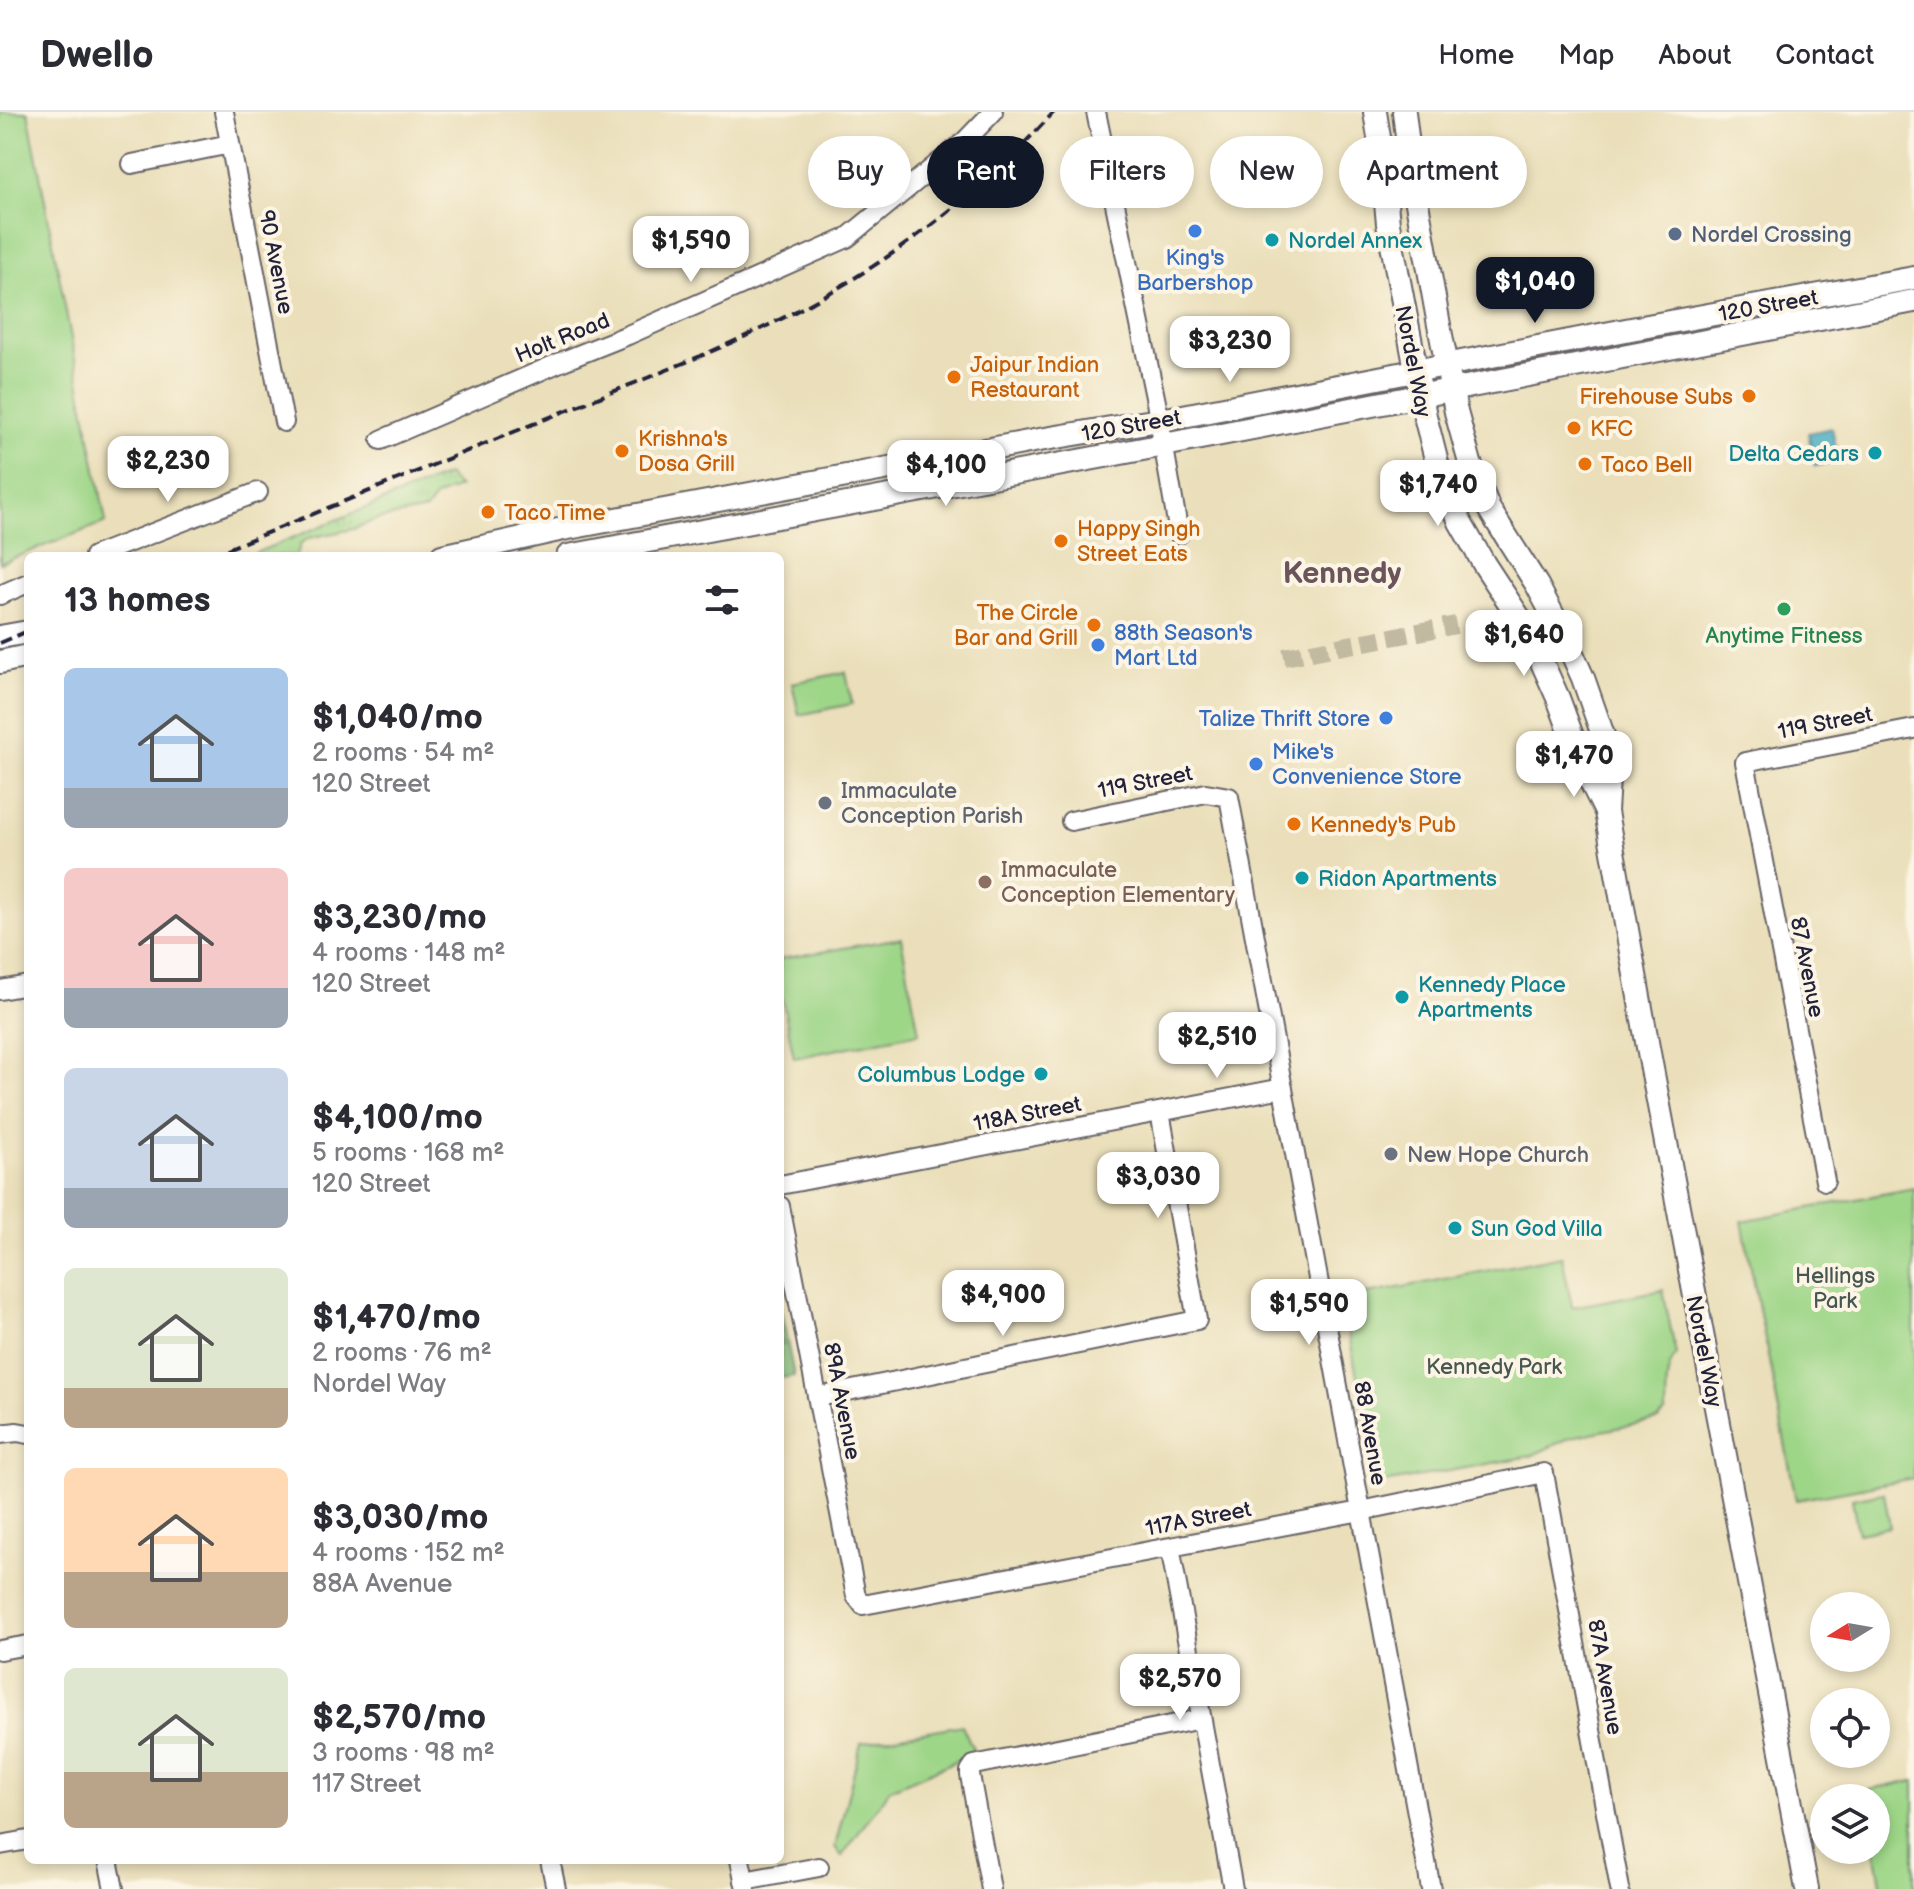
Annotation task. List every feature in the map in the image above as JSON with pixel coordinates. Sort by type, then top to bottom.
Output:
[{"type":"main road","name":"Nordel Way","points":[[1375,112],[1388,224],[1434,455],[1448,496],[1473,544],[1536,649],[1583,766],[1606,812]]},
{"type":"main road","name":"Nordel Way","points":[[1404,112],[1413,183],[1447,365],[1470,463],[1489,509],[1553,613],[1583,678],[1609,760],[1606,812],[1807,1889]]},
{"type":"main road","name":"120 Street","points":[[460,552],[563,529],[1914,278]]},
{"type":"main road","name":"120 Street","points":[[588,552],[1914,301]]},
{"type":"main road","points":[[1704,342],[1707,335],[1718,328],[1756,320],[1771,304]]},
{"type":"main road","points":[[726,525],[752,510],[840,493],[845,476]]},
{"type":"main road","points":[[0,637],[24,633]]},
{"type":"main road","points":[[0,662],[24,657]]},
{"type":"street","name":"90 Avenue","points":[[224,112],[284,422]]},
{"type":"street","name":"Holt Road","points":[[381,440],[847,238],[964,142],[993,112]]},
{"type":"street","points":[[1096,112],[1164,445],[1179,534]]},
{"type":"street","points":[[132,164],[230,144]]},
{"type":"street","points":[[104,552],[258,492]]},
{"type":"street","points":[[0,595],[24,585]]},
{"type":"street","name":"119 Street","points":[[1745,762],[1914,729]]},
{"type":"street","name":"87 Avenue","points":[[1745,762],[1825,1181]]},
{"type":"street","name":"119 Street","points":[[1071,821],[1206,793],[1229,797]]},
{"type":"street","name":"88 Avenue","points":[[1229,797],[1431,1889]]},
{"type":"street","points":[[0,990],[24,986]]},
{"type":"street","name":"118A Street","points":[[784,1184],[1283,1088]]},
{"type":"street","points":[[818,1397],[1197,1320],[1160,1112]]},
{"type":"street","name":"89A Avenue","points":[[784,1226],[856,1596],[861,1604]]},
{"type":"street","points":[[0,1434],[24,1433]]},
{"type":"street","name":"117A Street","points":[[861,1604],[867,1606],[1544,1473]]},
{"type":"street","name":"87A Avenue","points":[[1544,1473],[1620,1889]]},
{"type":"street","points":[[1170,1547],[1233,1889]]},
{"type":"street","points":[[0,1650],[24,1646]]},
{"type":"street","points":[[991,1889],[970,1775],[972,1767],[1201,1719]]},
{"type":"street","points":[[0,1845],[24,1841]]},
{"type":"street","points":[[109,1864],[114,1889]]},
{"type":"street","points":[[551,1864],[556,1889]]},
{"type":"street","points":[[741,1864],[745,1885],[819,1867]]},
{"type":"green space","points":[[0,112],[28,112],[106,522],[0,563]]},
{"type":"green space","points":[[447,475],[459,487],[435,497],[426,510],[309,538],[301,543],[298,552],[257,552]]},
{"type":"green space","points":[[846,672],[852,704],[799,715],[792,683]]},
{"type":"green space","points":[[901,938],[919,1033],[794,1058],[784,1008],[784,958]]},
{"type":"green space","name":"Hellings Park","points":[[1914,1188],[1914,1478],[1796,1500],[1742,1221]]},
{"type":"green space","name":"Kennedy Park","points":[[1562,1256],[1572,1307],[1663,1290],[1676,1355],[1668,1375],[1666,1412],[1658,1420],[1571,1437],[1531,1456],[1378,1484],[1342,1299]]},
{"type":"green space","points":[[784,1326],[794,1376],[784,1377]]},
{"type":"green space","points":[[1884,1493],[1890,1527],[1858,1533],[1852,1499]]},
{"type":"green space","points":[[962,1725],[974,1751],[890,1789],[842,1856],[835,1847],[861,1743]]},
{"type":"green space","points":[[1914,1781],[1914,1889],[1882,1889],[1878,1864],[1890,1864],[1890,1786]]},
{"type":"water","points":[[1832,428],[1839,461],[1815,466],[1808,433]]},
{"type":"tunnel","points":[[1284,657],[1456,625]]},
{"type":"railway","points":[[220,552],[682,364],[802,308],[871,267],[937,221],[998,169],[1054,112]]},
{"type":"railway","points":[[0,643],[24,633]]},
{"type":"place","name":"King's Barbershop","points":[[1195,231]]},
{"type":"place","name":"Nordel Crossing","points":[[1675,234]]},
{"type":"place","name":"Nordel Annex","points":[[1272,240]]},
{"type":"place","name":"Jaipur Indian Restaurant","points":[[954,377]]},
{"type":"place","name":"Firehouse Subs","points":[[1749,396]]},
{"type":"place","name":"KFC","points":[[1574,428]]},
{"type":"place","name":"Krishna's Dosa Grill","points":[[622,451]]},
{"type":"place","name":"Delta Cedars","points":[[1875,453]]},
{"type":"place","name":"Taco Bell","points":[[1585,464]]},
{"type":"place","name":"Taco Time","points":[[488,512]]},
{"type":"place","name":"Happy Singh Street Eats","points":[[1061,541]]},
{"type":"place","name":"Anytime Fitness","points":[[1784,609]]},
{"type":"place","name":"The Circle Bar and Grill","points":[[1094,625]]},
{"type":"place","name":"88th Season's Mart Ltd","points":[[1098,645]]},
{"type":"place","name":"Talize Thrift Store","points":[[1386,718]]},
{"type":"place","name":"Mike's Convenience Store","points":[[1256,764]]},
{"type":"place","name":"Immaculate Conception Parish","points":[[825,803]]},
{"type":"place","name":"Kennedy's Pub","points":[[1294,824]]},
{"type":"place","name":"Ridon Apartments","points":[[1302,878]]},
{"type":"place","name":"Immaculate Conception Elementary","points":[[985,882]]},
{"type":"place","name":"Kennedy Place Apartments","points":[[1402,997]]},
{"type":"place","name":"Columbus Lodge","points":[[1041,1074]]},
{"type":"place","name":"New Hope Church","points":[[1391,1154]]},
{"type":"place","name":"Sun God Villa","points":[[1455,1228]]},
{"type":"district","name":"Kennedy","points":[[1342,573]]}]
